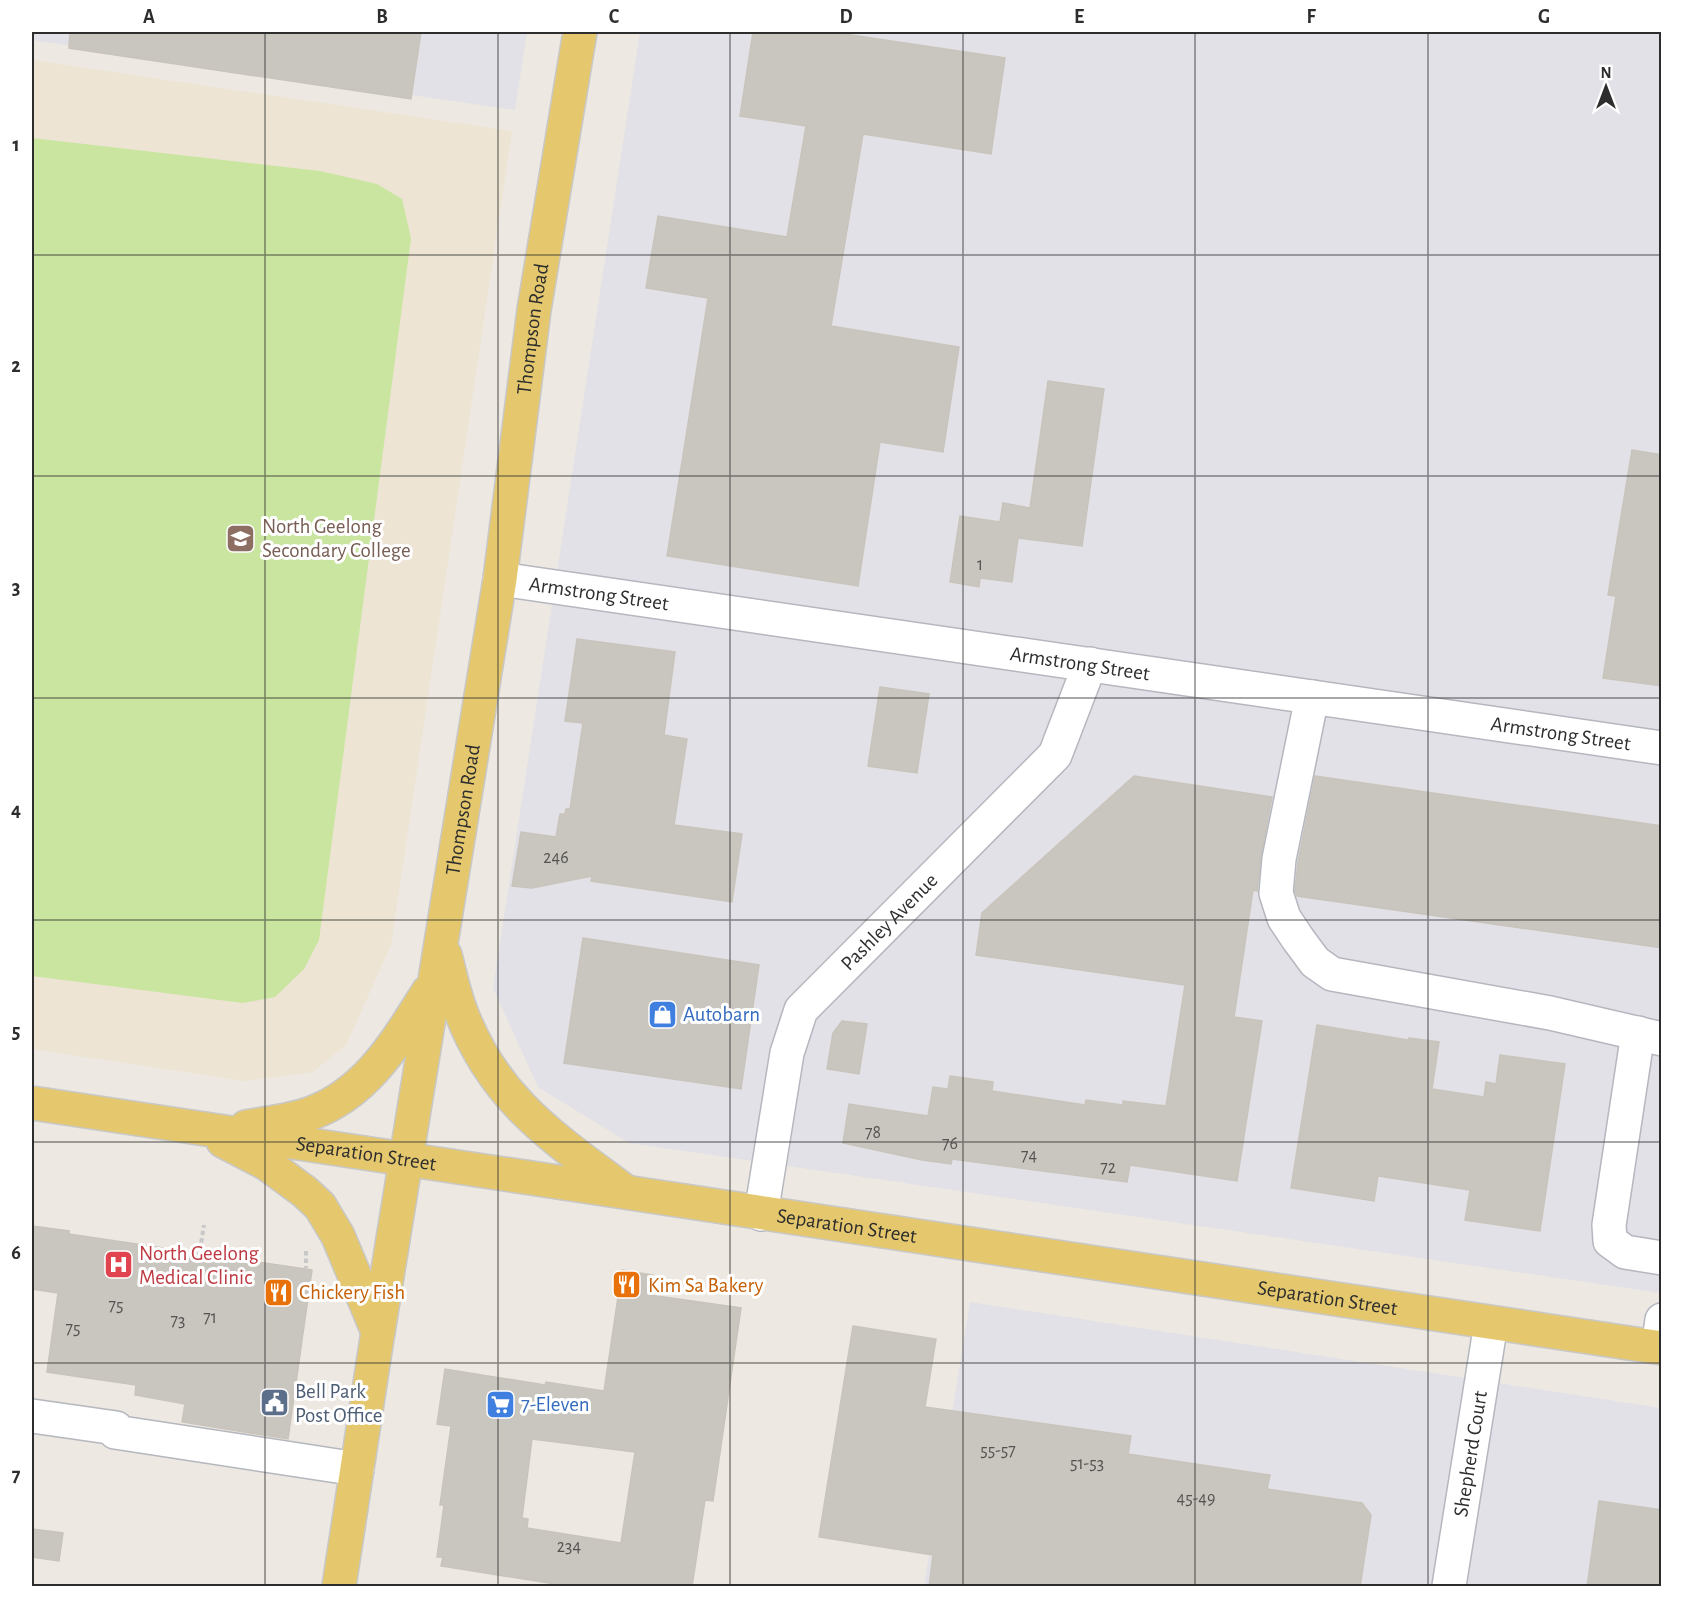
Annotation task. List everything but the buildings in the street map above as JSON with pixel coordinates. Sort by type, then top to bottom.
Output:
[{"type":"main road","name":"Thompson Road","points":[[339,1587],[500,579],[534,310],[580,32]]},
{"type":"main road","points":[[442,941],[460,1012],[498,1082],[543,1129],[628,1193]]},
{"type":"main road","points":[[207,1129],[301,1117],[329,1106],[345,1096],[366,1078],[391,1050],[435,981]]},
{"type":"main road","name":"Separation Street","points":[[32,1103],[1491,1323],[1660,1338]]},
{"type":"main road","points":[[207,1129],[267,1164],[320,1206],[338,1236],[378,1332]]},
{"type":"street","name":"Armstrong Street","points":[[500,579],[1662,748]]},
{"type":"street","name":"Pashley Avenue","points":[[761,1214],[787,1053],[801,1010],[1055,755],[1090,664]]},
{"type":"street","points":[[1312,697],[1279,859],[1276,892],[1284,918],[1315,962],[1332,974],[1550,1013],[1650,1036],[1609,1225],[1610,1240],[1625,1252],[1662,1258]]},
{"type":"street","name":"Shepherd Court","points":[[1449,1587],[1491,1323]]},
{"type":"street","points":[[32,1416],[116,1428],[115,1432],[357,1469]]},
{"type":"path","points":[[200,1250],[204,1225]]},
{"type":"shaded area","points":[[32,32],[527,32],[515,110],[32,40]]},
{"type":"shaded area","points":[[640,32],[1661,32],[1661,1293],[629,1143],[538,1087],[493,988]]},
{"type":"shaded area","name":"North Geelong Secondary College","points":[[32,60],[512,131],[391,945],[346,1045],[313,1072],[245,1081],[32,1049]]},
{"type":"shaded area","points":[[970,1302],[1661,1408],[1661,1586],[924,1586]]},
{"type":"green space","name":"North Geelong Secondary College","points":[[32,138],[320,171],[377,184],[402,199],[411,238],[319,940],[304,969],[275,997],[243,1003],[32,976]]},
{"type":"place","name":"North Geelong Secondary College","points":[[241,538]]},
{"type":"place","name":"Autobarn","points":[[662,1014]]},
{"type":"place","name":"North Geelong Medical Clinic","points":[[118,1265]]},
{"type":"place","name":"Kim Sa Bakery","points":[[627,1285]]},
{"type":"place","name":"Chickery Fish","points":[[278,1292]]},
{"type":"place","name":"Bell Park Post Office","points":[[274,1403]]},
{"type":"place","name":"7-Eleven","points":[[500,1404]]}]
